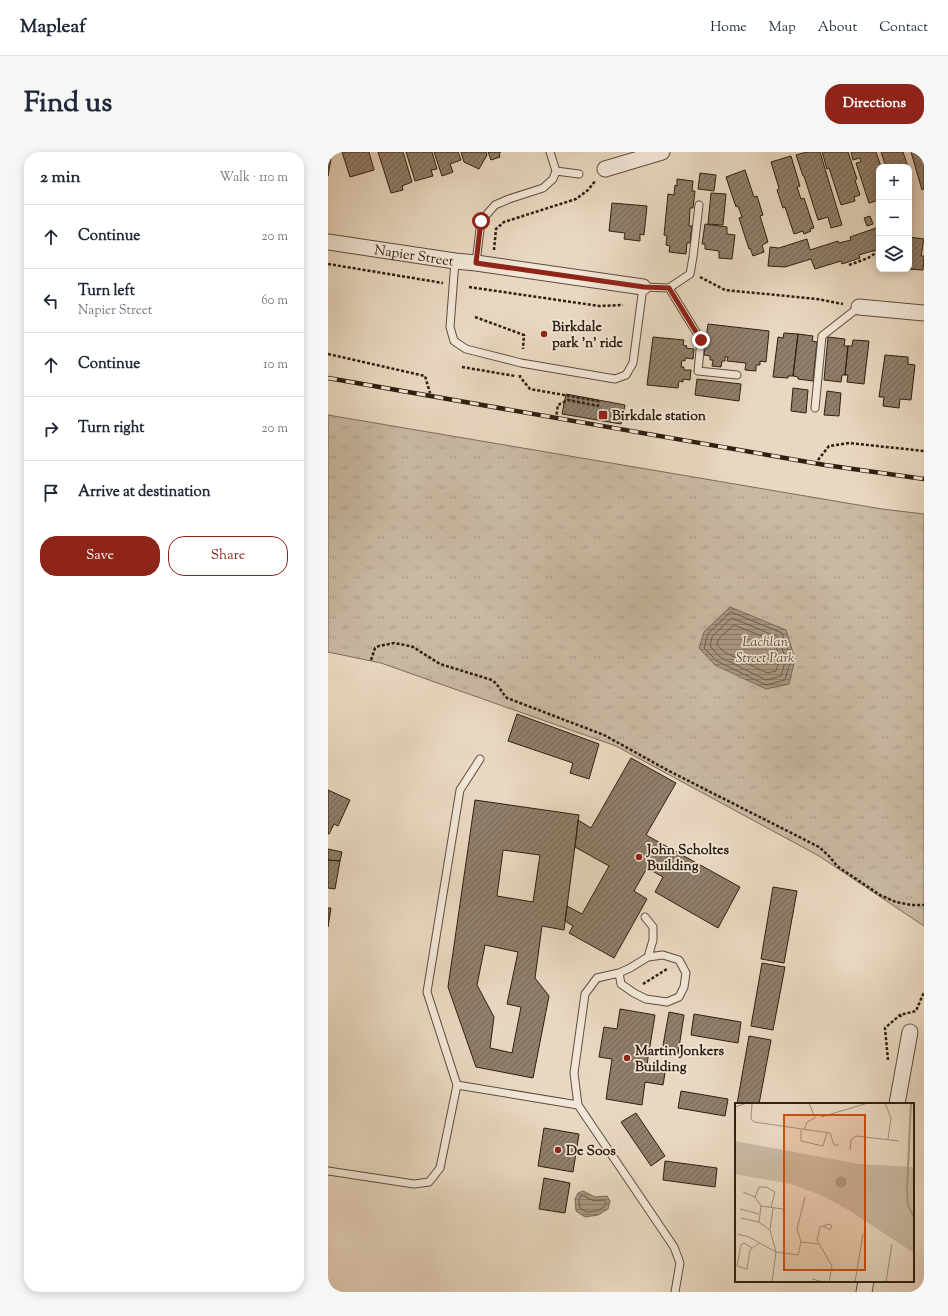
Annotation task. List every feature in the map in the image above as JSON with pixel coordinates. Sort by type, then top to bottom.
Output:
[{"type":"street","points":[[605,169],[662,152]]},
{"type":"street","name":"Napier Street","points":[[328,242],[644,287]]},
{"type":"street","points":[[860,307],[924,313]]},
{"type":"street","points":[[897,1103],[910,1032]]},
{"type":"street","points":[[864,1292],[866,1282]]},
{"type":"lane","points":[[476,263],[481,221],[495,205],[543,188],[553,179],[556,171],[550,152]]},
{"type":"lane","points":[[556,171],[579,174]]},
{"type":"lane","points":[[455,261],[450,328],[454,341],[466,349],[521,363],[615,379],[626,375],[633,364],[644,287],[669,288],[690,274],[699,205]]},
{"type":"lane","points":[[669,288],[701,340],[698,371],[737,376]]},
{"type":"lane","points":[[815,408],[822,336],[860,307]]},
{"type":"lane","points":[[328,1171],[414,1184],[429,1182],[440,1168],[457,1085],[427,992],[460,790],[480,759]]},
{"type":"lane","points":[[645,917],[653,927],[653,940],[648,957]]},
{"type":"lane","points":[[619,973],[621,984],[629,990],[646,999],[667,1002],[679,997],[684,987],[686,973],[679,960],[663,954],[648,957],[619,973],[597,978],[585,994],[574,1073],[578,1105],[674,1247],[680,1264],[675,1292]]},
{"type":"lane","points":[[457,1085],[578,1105]]},
{"type":"path","points":[[493,265],[496,230],[504,222],[576,199],[588,190],[605,169]]},
{"type":"path","points":[[849,265],[868,258],[874,254],[874,251]]},
{"type":"path","points":[[328,264],[445,283]]},
{"type":"path","points":[[690,274],[705,279],[725,290],[818,299],[860,307]]},
{"type":"path","points":[[469,287],[599,306],[623,305]]},
{"type":"path","points":[[475,317],[524,335],[523,349]]},
{"type":"path","points":[[328,354],[425,376],[430,393]]},
{"type":"path","points":[[520,377],[521,363]]},
{"type":"path","points":[[462,367],[520,377],[530,389],[598,401],[598,406],[568,400],[558,405],[556,418]]},
{"type":"path","points":[[818,460],[830,446],[849,443],[924,451]]},
{"type":"path","points":[[370,660],[375,648],[394,643],[412,647],[440,664],[492,680],[498,685],[507,698],[604,735],[669,771],[819,846],[830,856],[837,866],[880,894],[896,902],[911,905],[924,905]]},
{"type":"path","points":[[629,990],[638,987],[668,969],[674,959]]},
{"type":"path","points":[[910,1032],[900,1015],[916,1011],[924,992]]},
{"type":"green space","name":"Lachlan Street Park","points":[[328,415],[882,509],[924,514],[924,926],[819,856],[616,746],[381,663],[328,652]]},
{"type":"water","points":[[730,607],[786,630],[795,659],[789,684],[766,689],[715,665],[699,648],[704,632]]},
{"type":"water","points":[[583,1191],[595,1197],[607,1196],[610,1201],[608,1209],[598,1215],[585,1217],[576,1211],[575,1199],[578,1193]]},
{"type":"building","points":[[342,152],[369,152],[374,170],[350,177]]},
{"type":"building","points":[[378,152],[403,152],[412,182],[402,186],[403,190],[391,193]]},
{"type":"building","points":[[406,152],[432,152],[437,169],[431,170],[433,176],[415,181]]},
{"type":"building","points":[[434,152],[458,152],[461,160],[450,164],[453,172],[442,176]]},
{"type":"building","points":[[461,152],[486,152],[487,155],[479,169],[464,162]]},
{"type":"building","points":[[488,152],[501,152],[499,153],[500,157],[491,160]]},
{"type":"building","points":[[807,152],[820,152],[842,225],[831,228],[828,217],[818,220],[796,155]]},
{"type":"building","points":[[822,152],[848,152],[857,179],[855,180],[860,195],[854,197],[855,201],[841,205]]},
{"type":"building","points":[[851,152],[876,152],[880,164],[876,164],[876,201],[869,203],[856,163],[861,162],[860,158],[853,160]]},
{"type":"building","points":[[881,152],[903,152],[907,164],[885,164]]},
{"type":"building","points":[[911,152],[924,152],[924,189],[922,190]]},
{"type":"building","points":[[791,156],[800,186],[797,187],[801,199],[804,198],[814,228],[810,229],[811,231],[804,234],[803,231],[794,234],[785,207],[783,208],[777,190],[779,188],[771,162]]},
{"type":"building","points":[[328,158],[331,159],[328,176]]},
{"type":"building","points":[[745,170],[754,197],[757,196],[763,215],[760,216],[768,242],[762,245],[764,252],[753,256],[750,248],[749,249],[739,218],[742,217],[738,206],[736,207],[726,177]]},
{"type":"building","points":[[700,173],[716,175],[714,191],[698,189]]},
{"type":"building","points":[[677,179],[693,181],[692,191],[695,191],[693,208],[690,208],[689,226],[692,226],[690,243],[687,243],[686,254],[669,252],[670,246],[666,245],[667,236],[664,235],[668,194],[674,195],[675,185],[677,186]]},
{"type":"building","points":[[711,193],[726,194],[723,225],[708,224]]},
{"type":"building","points":[[612,203],[647,206],[644,235],[640,234],[640,241],[624,239],[625,233],[609,231]]},
{"type":"building","points":[[870,216],[873,224],[867,226],[864,218]]},
{"type":"building","points":[[705,224],[727,227],[727,234],[735,235],[732,259],[719,258],[719,251],[705,249],[705,244],[702,244]]},
{"type":"building","points":[[876,228],[876,250],[859,255],[860,258],[842,264],[841,261],[815,269],[811,259],[785,267],[768,266],[770,247],[779,248],[807,239],[810,250],[838,241],[839,243],[851,240],[850,237]]},
{"type":"building","points":[[912,237],[924,239],[921,256],[924,256],[923,270],[912,269]]},
{"type":"building","points":[[708,324],[769,331],[766,362],[760,361],[760,365],[756,365],[756,371],[745,370],[746,363],[727,361],[728,357],[725,357],[725,361],[722,361],[721,367],[712,366],[713,360],[710,360],[710,356],[704,355]]},
{"type":"building","points":[[784,333],[798,334],[793,376],[788,376],[788,378],[773,377],[778,337],[783,338]]},
{"type":"building","points":[[798,334],[813,336],[812,341],[817,342],[813,381],[798,379],[798,377],[793,376]]},
{"type":"building","points":[[653,337],[684,340],[683,345],[687,346],[686,348],[694,349],[693,359],[685,358],[685,361],[682,360],[681,367],[684,367],[684,370],[691,370],[690,380],[683,379],[683,382],[679,381],[678,388],[647,385]]},
{"type":"building","points":[[828,337],[845,339],[844,346],[848,346],[845,375],[842,375],[841,382],[824,380]]},
{"type":"building","points":[[853,340],[869,341],[864,384],[847,382],[848,375],[845,375],[848,346],[852,346]]},
{"type":"building","points":[[885,355],[908,357],[908,364],[915,365],[911,400],[900,399],[899,408],[883,406],[884,397],[879,397]]},
{"type":"building","points":[[697,379],[741,384],[739,401],[695,395]]},
{"type":"building","points":[[793,388],[808,390],[806,413],[791,411]]},
{"type":"building","points":[[827,391],[841,393],[839,416],[824,415]]},
{"type":"building","points":[[566,394],[625,405],[621,424],[562,414]]},
{"type":"building","points":[[517,714],[599,744],[589,779],[570,773],[573,763],[508,741]]},
{"type":"building","name":"John Scholtes Building","points":[[631,758],[676,783],[646,835],[740,887],[718,928],[655,892],[663,877],[647,868],[634,891],[647,899],[614,958],[569,933],[573,926],[565,921],[567,906],[582,914],[609,866],[575,847],[578,820],[591,828]]},
{"type":"building","points":[[328,790],[350,800],[338,826],[334,824],[329,834],[328,834]]},
{"type":"building","points":[[475,800],[579,815],[564,930],[542,926],[535,978],[549,996],[533,1078],[476,1067],[448,987]],"holes":[[[503,850],[540,855],[533,902],[497,896]],[[485,945],[518,952],[507,1004],[521,1007],[512,1053],[490,1048],[494,1017],[477,985]]]},
{"type":"building","points":[[328,849],[342,852],[340,861],[328,860]]},
{"type":"building","points":[[328,860],[340,861],[335,889],[328,888]]},
{"type":"building","points":[[773,887],[797,891],[784,963],[761,959]]},
{"type":"building","points":[[328,908],[331,908],[328,927]]},
{"type":"building","points":[[762,963],[785,967],[773,1030],[751,1026]]},
{"type":"building","name":"Martin Jonkers Building","points":[[620,1009],[655,1015],[647,1064],[666,1067],[663,1085],[645,1082],[642,1105],[606,1099],[612,1059],[599,1057],[604,1027],[617,1029]]},
{"type":"building","points":[[669,1012],[684,1015],[678,1054],[662,1051]]},
{"type":"building","points":[[694,1014],[741,1022],[738,1043],[691,1035]]},
{"type":"building","points":[[749,1036],[771,1040],[759,1103],[737,1103]]},
{"type":"building","points":[[681,1091],[728,1099],[725,1116],[678,1108]]},
{"type":"building","points":[[636,1113],[665,1156],[651,1166],[621,1122]]},
{"type":"building","name":"De Soos","points":[[544,1128],[579,1134],[573,1172],[538,1166]]},
{"type":"building","points":[[665,1161],[717,1168],[715,1187],[663,1180]]},
{"type":"building","points":[[544,1178],[570,1183],[565,1213],[539,1209]]},
{"type":"railway","points":[[328,378],[825,465],[924,479]]},
{"type":"place","name":"Birkdale park 'n' ride","points":[[544,334]]},
{"type":"place","name":"Birkdale station","points":[[603,415]]},
{"type":"place","name":"John Scholtes Building","points":[[639,857]]},
{"type":"place","name":"Martin Jonkers Building","points":[[627,1058]]},
{"type":"place","name":"De Soos","points":[[558,1150]]},
{"type":"route","points":[[481,221],[476,263],[658,289],[669,288],[701,340]]}]
